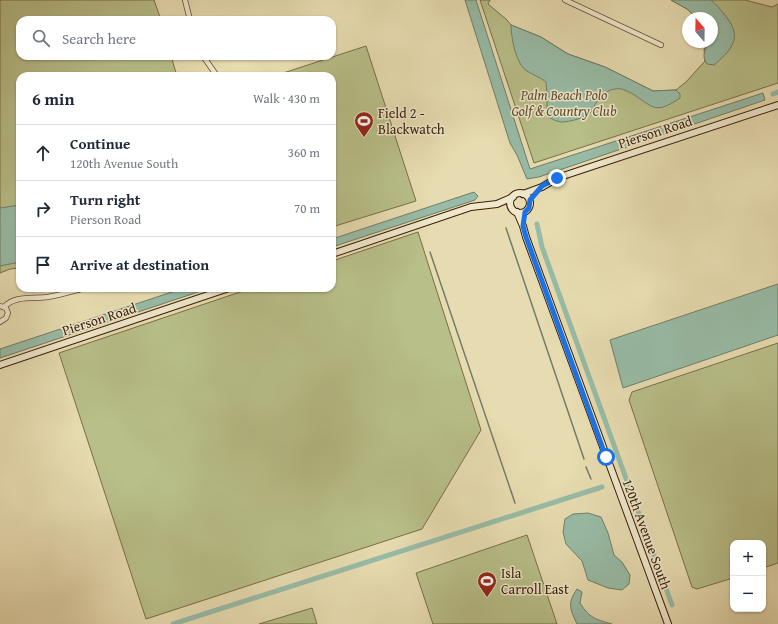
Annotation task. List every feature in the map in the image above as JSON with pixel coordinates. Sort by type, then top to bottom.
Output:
[{"type":"street","points":[[184,0],[189,16]]},
{"type":"street","points":[[565,0],[661,45]]},
{"type":"street","points":[[206,60],[214,72]]},
{"type":"street","name":"Pierson Road","points":[[523,194],[557,178],[778,105]]},
{"type":"street","name":"Pierson Road","points":[[530,200],[542,186]]},
{"type":"street","points":[[336,253],[471,207],[497,204],[513,197],[516,194],[523,194],[530,200],[529,208],[525,212],[517,212],[512,208],[497,204]]},
{"type":"street","points":[[512,208],[511,204],[513,197]]},
{"type":"street","name":"120th Avenue South","points":[[517,212],[668,624]]},
{"type":"street","name":"120th Avenue South","points":[[523,226],[525,212]]},
{"type":"street","points":[[0,322],[5,320],[8,316],[7,310],[2,306],[8,302],[14,300],[48,297],[69,292]]},
{"type":"street","name":"Pierson Road","points":[[0,364],[217,292]]},
{"type":"green space","points":[[0,0],[154,0],[160,16],[16,16],[16,60],[172,60],[176,72],[16,72],[16,268],[0,273]]},
{"type":"green space","name":"Palm Beach Polo Golf & Country Club","points":[[480,0],[490,0],[488,4],[511,25],[541,37],[568,54],[605,67],[653,91],[676,90],[686,82],[705,61],[705,48],[718,48],[718,12],[690,12],[671,0],[745,0],[772,7],[778,4],[778,83],[534,163]]},
{"type":"green space","name":"Field 2 - Blackwatch","points":[[366,46],[416,201],[336,226],[336,72],[286,72],[323,60],[336,60],[336,56]]},
{"type":"green space","points":[[418,232],[481,430],[422,529],[146,619],[59,353],[240,292],[336,292],[336,260]]},
{"type":"green space","points":[[778,343],[778,563],[766,567],[766,540],[730,540],[730,579],[697,589],[692,587],[629,400],[632,392]]},
{"type":"green space","name":"Isla Carroll East","points":[[527,535],[557,624],[433,624],[416,573]]},
{"type":"green space","points":[[312,608],[317,624],[259,624]]},
{"type":"shaded area","points":[[465,0],[476,0],[530,169],[763,93],[765,100],[539,177],[527,179],[517,155],[510,143]]},
{"type":"shaded area","points":[[671,0],[711,0],[730,22],[733,29],[734,41],[727,53],[714,65],[707,64],[704,58],[704,53],[706,48],[718,48],[718,12],[690,12]]},
{"type":"shaded area","points":[[511,25],[541,37],[568,54],[605,67],[653,91],[676,90],[680,94],[680,98],[670,104],[657,108],[647,104],[627,91],[615,89],[602,96],[595,104],[593,110],[586,116],[564,122],[554,120],[547,116],[546,82],[523,68],[517,57],[513,43]]},
{"type":"shaded area","points":[[474,192],[478,196],[475,200],[336,246],[336,238]]},
{"type":"shaded area","points":[[16,206],[16,263],[0,266],[0,208]]},
{"type":"shaded area","points":[[778,284],[778,335],[623,388],[610,340]]},
{"type":"shaded area","points":[[172,292],[198,292],[0,358],[0,349]]},
{"type":"shaded area","points":[[588,513],[601,517],[608,533],[614,555],[622,562],[630,575],[629,584],[622,590],[608,588],[588,580],[582,561],[566,544],[563,532],[565,519],[573,514]]},
{"type":"shaded area","points":[[577,589],[582,592],[580,603],[590,615],[598,620],[612,624],[577,624],[571,610],[571,603]]},
{"type":"waterway","points":[[773,94],[778,92]]},
{"type":"waterway","points":[[537,224],[542,247],[672,605]]},
{"type":"waterway","points":[[506,228],[584,459]]},
{"type":"waterway","points":[[430,252],[515,503]]},
{"type":"waterway","points":[[586,467],[591,479]]},
{"type":"waterway","points":[[173,624],[602,487]]},
{"type":"place","name":"Field 2 - Blackwatch","points":[[364,138]]},
{"type":"place","name":"Isla Carroll East","points":[[487,598]]},
{"type":"route","points":[[557,178],[542,186],[533,195],[530,200],[530,206],[525,212],[523,226],[606,457]]}]
